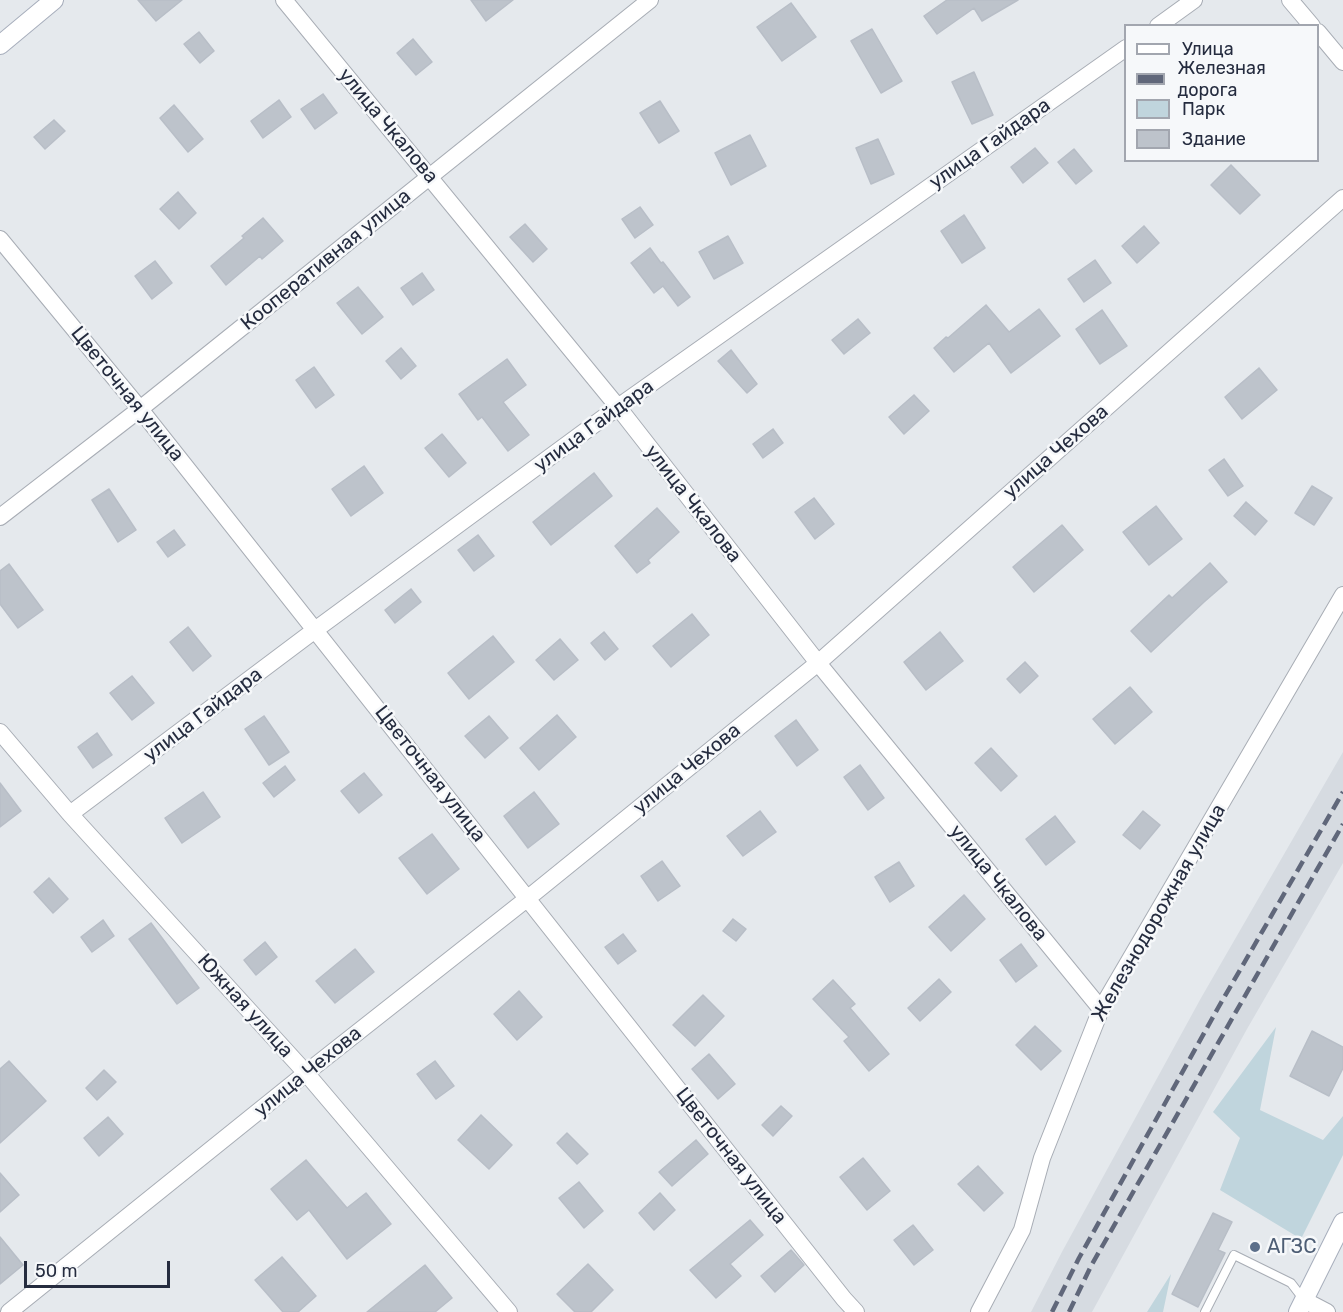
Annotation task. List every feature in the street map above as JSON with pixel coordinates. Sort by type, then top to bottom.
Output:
[{"type":"main road","points":[[0,45],[54,0]]},
{"type":"main road","points":[[1301,1306],[1343,1222]]},
{"type":"street","name":"улица Чкалова","points":[[284,0],[618,407],[818,663],[1101,1009]]},
{"type":"street","name":"Кооперативная улица","points":[[0,518],[140,409],[650,0]]},
{"type":"street","points":[[1161,24],[1194,0]]},
{"type":"street","points":[[1290,0],[1310,24]]},
{"type":"street","points":[[1319,34],[1343,62]]},
{"type":"street","name":"улица Гайдара","points":[[70,814],[618,407],[1124,49]]},
{"type":"street","name":"улица Чехова","points":[[9,1312],[528,898],[818,663],[1343,198]]},
{"type":"street","name":"Цветочная улица","points":[[0,239],[140,409],[856,1312]]},
{"type":"street","name":"Железнодорожная улица","points":[[979,1312],[1022,1230],[1042,1158],[1101,1009],[1343,595]]},
{"type":"street","name":"Южная улица","points":[[0,732],[70,814],[306,1073],[509,1312]]},
{"type":"street","points":[[1301,1306],[1327,1312]]},
{"type":"lane","points":[[1204,1312],[1234,1255],[1291,1283],[1301,1306]]},
{"type":"shaded area","points":[[1343,752],[1343,863],[1247,1029],[1092,1312],[1031,1312],[1201,998]]},
{"type":"green space","points":[[1276,1027],[1260,1110],[1323,1140],[1343,1116],[1343,1155],[1301,1239],[1220,1190],[1240,1138],[1213,1112]]},
{"type":"green space","points":[[1171,1274],[1163,1312],[1147,1312]]},
{"type":"building","points":[[138,0],[182,0],[156,21]]},
{"type":"building","points":[[471,0],[513,0],[486,21]]},
{"type":"building","points":[[947,0],[1018,0],[982,21],[974,8],[937,34],[924,16]]},
{"type":"building","points":[[791,3],[816,37],[782,61],[757,27]]},
{"type":"building","points":[[872,29],[902,81],[881,93],[851,41]]},
{"type":"building","points":[[199,32],[214,51],[200,63],[184,44]]},
{"type":"building","points":[[413,39],[432,62],[416,75],[397,53]]},
{"type":"building","points":[[974,72],[993,115],[972,124],[952,82]]},
{"type":"building","points":[[323,94],[337,113],[315,129],[301,109]]},
{"type":"building","points":[[279,100],[291,117],[263,138],[251,121]]},
{"type":"building","points":[[660,101],[679,131],[659,143],[640,113]]},
{"type":"building","points":[[174,105],[203,139],[188,152],[160,118]]},
{"type":"building","points":[[54,120],[65,131],[45,149],[34,137]]},
{"type":"building","points":[[750,135],[766,166],[731,185],[715,153]]},
{"type":"building","points":[[878,139],[894,174],[871,184],[856,148]]},
{"type":"building","points":[[1035,148],[1048,163],[1023,183],[1011,167]]},
{"type":"building","points":[[1074,149],[1092,171],[1076,184],[1058,162]]},
{"type":"building","points":[[1231,165],[1260,195],[1240,214],[1211,185]]},
{"type":"building","points":[[178,192],[196,213],[179,229],[160,209]]},
{"type":"building","points":[[640,207],[653,225],[635,238],[622,219]]},
{"type":"building","points":[[964,215],[985,248],[962,263],[941,231]]},
{"type":"building","points":[[263,218],[283,241],[262,259],[260,256],[226,285],[211,266],[244,238],[242,236]]},
{"type":"building","points":[[525,224],[547,249],[533,262],[510,237]]},
{"type":"building","points":[[1144,226],[1159,243],[1137,263],[1122,246]]},
{"type":"building","points":[[728,236],[743,263],[714,279],[699,252]]},
{"type":"building","points":[[650,248],[690,297],[678,306],[663,286],[654,293],[631,263]]},
{"type":"building","points":[[1095,260],[1111,283],[1084,302],[1068,279]]},
{"type":"building","points":[[155,261],[172,283],[152,299],[135,276]]},
{"type":"building","points":[[422,273],[434,290],[413,305],[401,288]]},
{"type":"building","points":[[358,287],[383,317],[362,334],[337,303]]},
{"type":"building","points":[[986,305],[1009,332],[1039,309],[1060,336],[1011,373],[989,343],[954,372],[934,348]]},
{"type":"building","points":[[1102,310],[1127,346],[1100,364],[1076,329]]},
{"type":"building","points":[[858,319],[870,333],[844,354],[832,340]]},
{"type":"building","points":[[401,348],[416,366],[401,379],[386,361]]},
{"type":"building","points":[[731,350],[757,384],[747,393],[718,361]]},
{"type":"building","points":[[507,359],[526,385],[503,402],[529,435],[508,451],[482,417],[478,420],[459,394]]},
{"type":"building","points":[[314,367],[334,395],[316,408],[296,380]]},
{"type":"building","points":[[1259,368],[1277,390],[1242,419],[1225,397]]},
{"type":"building","points":[[914,395],[929,411],[904,434],[889,417]]},
{"type":"building","points":[[773,429],[783,443],[763,458],[753,444]]},
{"type":"building","points":[[442,434],[466,463],[449,477],[425,448]]},
{"type":"building","points":[[1224,459],[1243,486],[1228,496],[1209,470]]},
{"type":"building","points":[[364,466],[383,493],[351,516],[332,489]]},
{"type":"building","points":[[594,473],[612,496],[551,545],[533,522]]},
{"type":"building","points":[[1312,486],[1332,498],[1314,525],[1295,513]]},
{"type":"building","points":[[109,489],[136,530],[118,542],[92,500]]},
{"type":"building","points":[[814,498],[834,524],[815,539],[795,512]]},
{"type":"building","points":[[1246,502],[1267,521],[1255,535],[1234,516]]},
{"type":"building","points":[[1156,506],[1182,539],[1149,565],[1123,532]]},
{"type":"building","points":[[657,508],[679,532],[648,560],[650,563],[637,573],[615,546]]},
{"type":"building","points":[[1062,525],[1083,550],[1034,592],[1013,567]]},
{"type":"building","points":[[174,530],[185,545],[168,557],[157,542]]},
{"type":"building","points":[[478,535],[494,556],[474,571],[458,550]]},
{"type":"building","points":[[1210,563],[1227,582],[1151,652],[1131,631],[1169,595],[1172,598]]},
{"type":"building","points":[[9,564],[43,610],[18,628],[0,604],[0,571]]},
{"type":"building","points":[[411,589],[421,602],[395,623],[385,610]]},
{"type":"building","points":[[692,614],[709,635],[671,667],[653,646]]},
{"type":"building","points":[[188,627],[211,656],[193,671],[170,642]]},
{"type":"building","points":[[604,632],[618,649],[605,660],[591,643]]},
{"type":"building","points":[[940,632],[963,661],[926,690],[904,662]]},
{"type":"building","points":[[493,636],[514,662],[469,699],[448,673]]},
{"type":"building","points":[[560,639],[578,660],[554,680],[536,660]]},
{"type":"building","points":[[1025,662],[1038,676],[1020,693],[1007,679]]},
{"type":"building","points":[[132,676],[154,703],[132,720],[110,693]]},
{"type":"building","points":[[1130,687],[1152,712],[1115,744],[1093,719]]},
{"type":"building","points":[[557,715],[576,737],[539,770],[520,748]]},
{"type":"building","points":[[264,716],[289,752],[269,765],[245,729]]},
{"type":"building","points":[[489,716],[508,738],[485,758],[465,736]]},
{"type":"building","points":[[796,720],[818,750],[797,766],[775,736]]},
{"type":"building","points":[[97,733],[112,755],[93,768],[78,747]]},
{"type":"building","points":[[991,748],[1017,776],[1001,791],[975,763]]},
{"type":"building","points":[[860,765],[884,798],[868,810],[844,777]]},
{"type":"building","points":[[285,766],[295,780],[274,797],[263,783]]},
{"type":"building","points":[[364,773],[382,795],[359,813],[341,791]]},
{"type":"building","points":[[0,783],[21,811],[0,827]]},
{"type":"building","points":[[203,792],[220,817],[182,843],[165,818]]},
{"type":"building","points":[[534,792],[559,824],[528,848],[504,816]]},
{"type":"building","points":[[760,811],[776,832],[743,856],[727,836]]},
{"type":"building","points":[[1143,811],[1160,825],[1140,849],[1123,835]]},
{"type":"building","points":[[1055,816],[1075,842],[1046,865],[1026,839]]},
{"type":"building","points":[[432,834],[459,869],[427,894],[399,858]]},
{"type":"building","points":[[662,861],[680,886],[658,901],[641,876]]},
{"type":"building","points":[[899,862],[914,886],[890,902],[875,877]]},
{"type":"building","points":[[49,878],[68,899],[53,913],[34,892]]},
{"type":"building","points":[[964,895],[985,919],[951,951],[929,927]]},
{"type":"building","points":[[733,919],[746,929],[736,941],[723,931]]},
{"type":"building","points":[[103,920],[114,936],[92,952],[81,937]]},
{"type":"building","points":[[151,923],[199,988],[177,1004],[129,939]]},
{"type":"building","points":[[623,934],[636,951],[618,964],[605,947]]},
{"type":"building","points":[[265,942],[277,957],[256,975],[244,960]]},
{"type":"building","points":[[1021,944],[1037,966],[1016,982],[1000,960]]},
{"type":"building","points":[[355,949],[374,972],[335,1003],[316,981]]},
{"type":"building","points":[[939,979],[951,992],[920,1021],[908,1008]]},
{"type":"building","points":[[833,980],[855,1004],[850,1008],[889,1054],[869,1071],[844,1041],[849,1037],[813,999]]},
{"type":"building","points":[[519,991],[542,1017],[517,1040],[494,1014]]},
{"type":"building","points":[[703,995],[724,1016],[695,1046],[673,1025]]},
{"type":"building","points":[[1035,1026],[1061,1051],[1041,1070],[1016,1045]]},
{"type":"building","points":[[1312,1031],[1343,1047],[1343,1068],[1329,1096],[1290,1076]]},
{"type":"building","points":[[709,1054],[735,1084],[718,1099],[692,1069]]},
{"type":"building","points":[[9,1061],[46,1101],[0,1143],[0,1069]]},
{"type":"building","points":[[435,1061],[454,1086],[436,1099],[417,1074]]},
{"type":"building","points":[[104,1070],[116,1082],[97,1100],[86,1088]]},
{"type":"building","points":[[781,1106],[792,1116],[773,1136],[762,1125]]},
{"type":"building","points":[[481,1115],[512,1145],[489,1169],[458,1140]]},
{"type":"building","points":[[108,1117],[123,1134],[99,1156],[84,1138]]},
{"type":"building","points":[[567,1133],[588,1154],[577,1164],[557,1143]]},
{"type":"building","points":[[696,1140],[708,1154],[672,1186],[659,1172]]},
{"type":"building","points":[[863,1158],[890,1191],[867,1210],[840,1177]]},
{"type":"building","points":[[306,1160],[347,1208],[366,1193],[391,1224],[347,1259],[309,1210],[297,1220],[271,1189]]},
{"type":"building","points":[[978,1166],[1003,1193],[984,1211],[958,1184]]},
{"type":"building","points":[[0,1173],[19,1195],[0,1212]]},
{"type":"building","points":[[579,1182],[603,1211],[584,1228],[559,1198]]},
{"type":"building","points":[[660,1193],[675,1210],[654,1230],[639,1213]]},
{"type":"building","points":[[1213,1213],[1232,1222],[1218,1250],[1225,1253],[1198,1307],[1172,1294]]},
{"type":"building","points":[[750,1220],[763,1235],[730,1264],[741,1276],[716,1298],[690,1270]]},
{"type":"building","points":[[913,1225],[933,1250],[914,1265],[894,1240]]},
{"type":"building","points":[[0,1237],[23,1265],[0,1284]]},
{"type":"building","points":[[791,1250],[804,1265],[775,1292],[761,1276]]},
{"type":"building","points":[[282,1257],[316,1296],[298,1312],[283,1312],[255,1280]]},
{"type":"building","points":[[588,1264],[613,1290],[591,1312],[575,1312],[557,1294]]},
{"type":"building","points":[[425,1265],[452,1298],[435,1312],[367,1312]]},
{"type":"railway","points":[[1052,1312],[1079,1258],[1218,1008],[1343,792]]},
{"type":"railway","points":[[1069,1312],[1091,1266],[1343,824]]},
{"type":"place","name":"АГЗС","points":[[1255,1247]]}]
